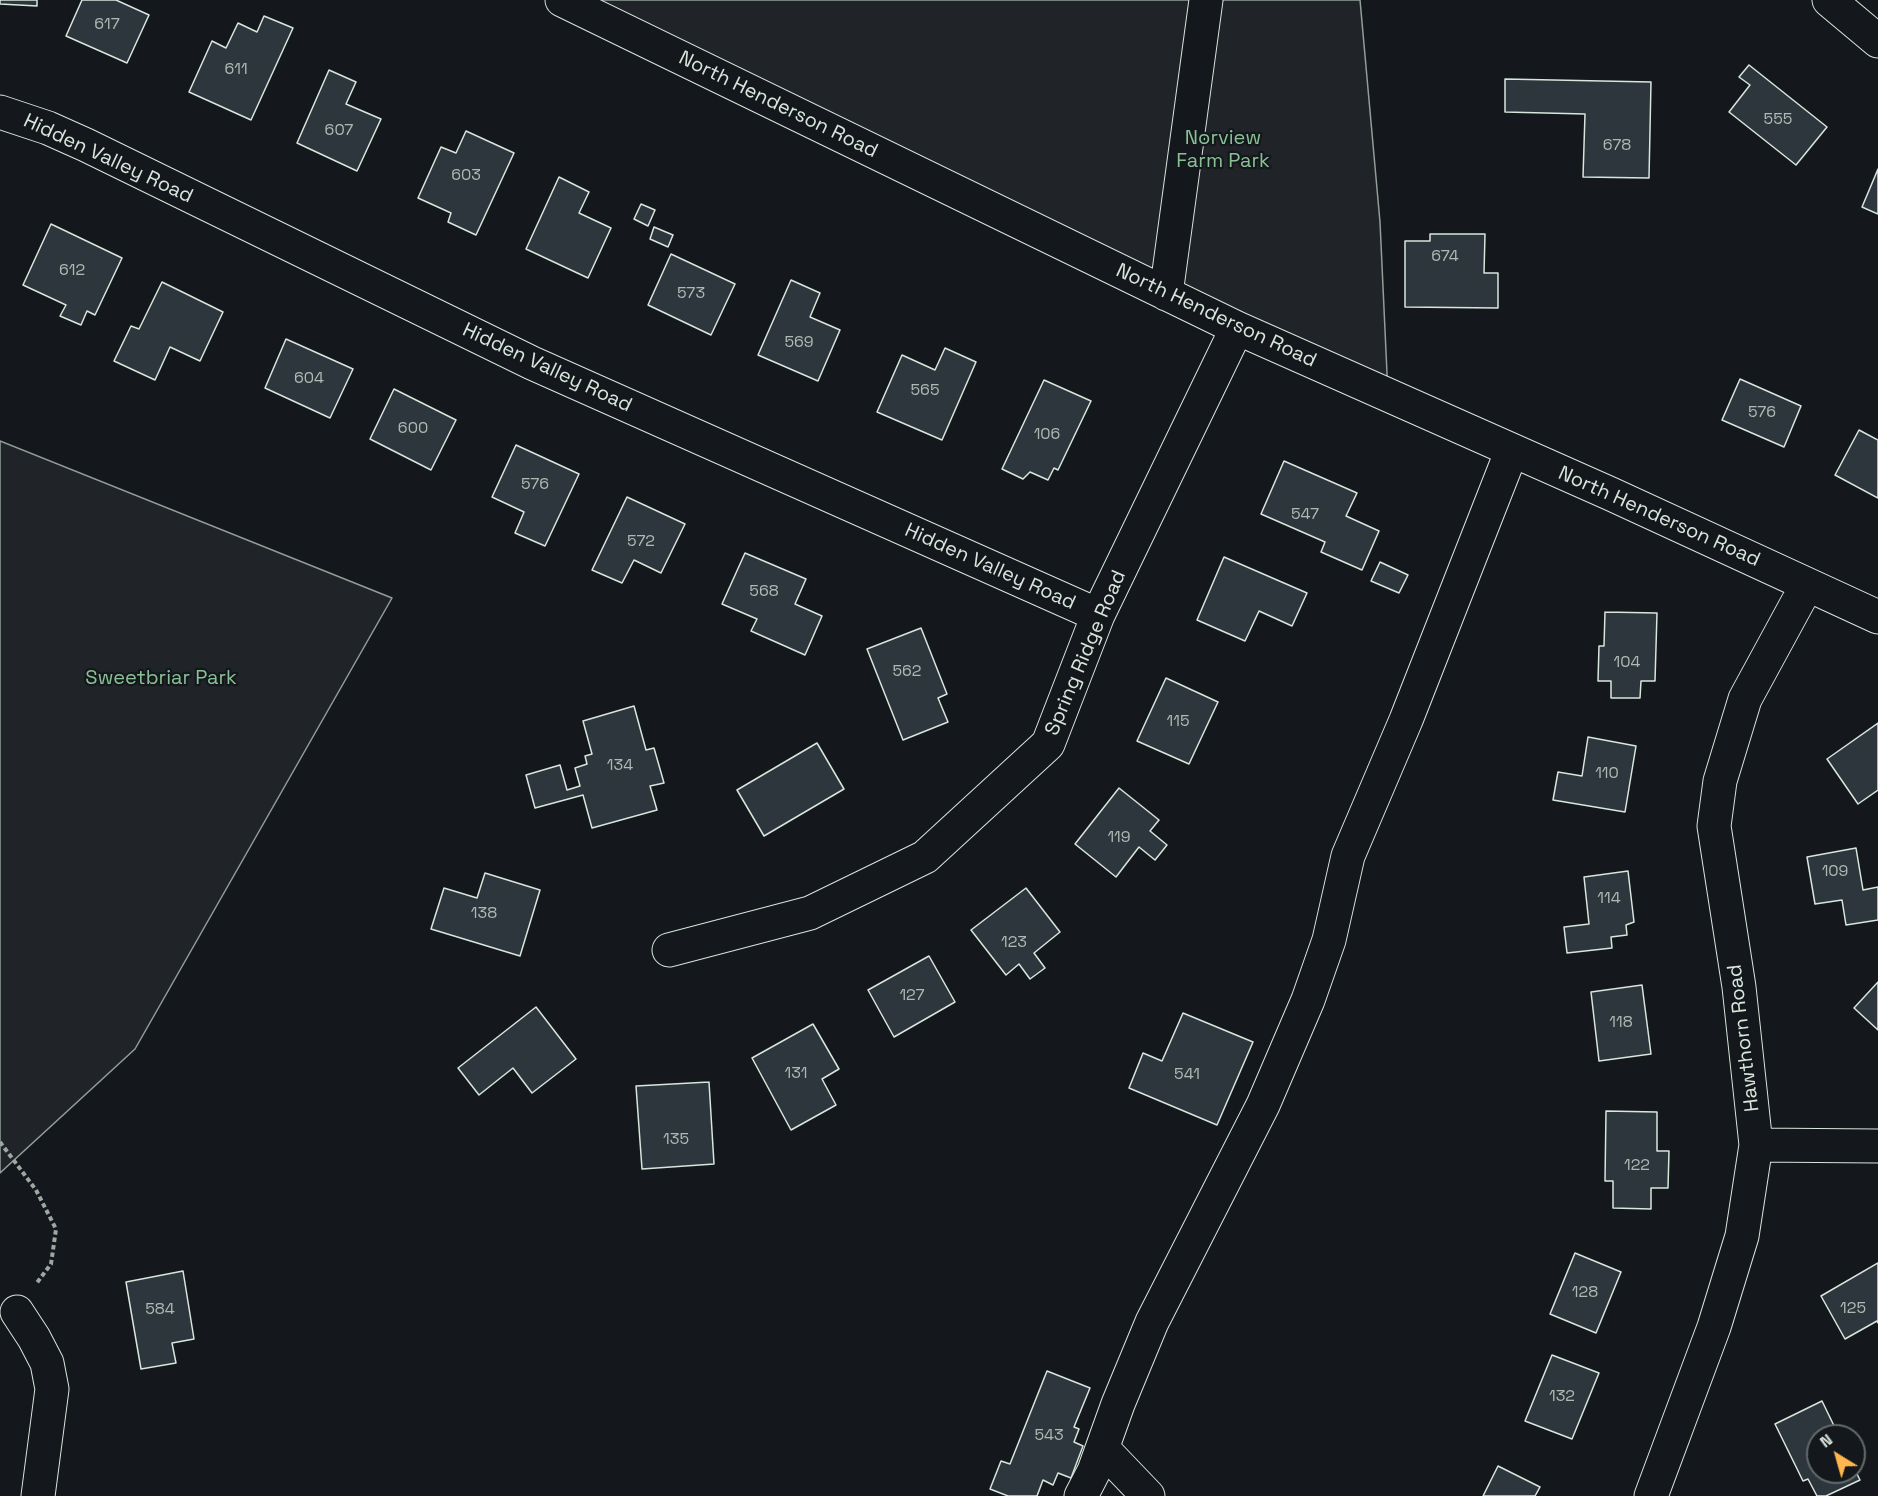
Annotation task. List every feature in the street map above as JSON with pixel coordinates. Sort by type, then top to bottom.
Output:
[{"type":"street","name":"North Henderson Road","points":[[561,0],[1237,328],[1512,450],[1878,617]]},
{"type":"street","points":[[1166,294],[1206,0]]},
{"type":"street","points":[[1829,0],[1878,40]]},
{"type":"street","name":"Hidden Valley Road","points":[[0,112],[48,128],[86,145],[532,363],[1098,615]]},
{"type":"street","name":"Spring Ridge Road","points":[[669,950],[810,913],[925,857],[1048,744],[1098,615],[1237,328]]},
{"type":"street","points":[[1081,1496],[1094,1471],[1118,1404],[1152,1322],[1263,1105],[1308,1000],[1329,940],[1348,856],[1406,720],[1512,450]]},
{"type":"street","name":"Hawthorn Road","points":[[1651,1496],[1714,1327],[1742,1236],[1756,1145],[1739,987],[1714,826],[1720,781],[1745,699],[1807,585]]},
{"type":"street","points":[[1756,1145],[1878,1146]]},
{"type":"street","points":[[16,1312],[34,1338],[47,1363],[52,1389],[38,1496]]},
{"type":"street","points":[[1102,1449],[1148,1496]]},
{"type":"path","points":[[0,1142],[36,1190],[56,1229],[51,1264],[16,1312]]},
{"type":"green space","name":"Norview Farm Park","points":[[566,0],[1360,0],[1380,222],[1388,395]]},
{"type":"green space","name":"Sweetbriar Park","points":[[0,441],[392,598],[135,1049],[0,1173]]},
{"type":"building","points":[[0,0],[37,0],[37,6],[0,4]]},
{"type":"building","points":[[82,0],[116,0],[149,15],[127,63],[66,36]]},
{"type":"building","points":[[264,16],[293,28],[251,120],[189,92],[212,41],[226,48],[238,23],[257,32]]},
{"type":"building","points":[[1749,65],[1827,127],[1796,165],[1729,112],[1750,85],[1739,77]]},
{"type":"building","points":[[329,70],[356,82],[346,104],[381,119],[357,171],[297,143]]},
{"type":"building","points":[[1505,79],[1651,82],[1649,178],[1583,177],[1585,114],[1505,112]]},
{"type":"building","points":[[466,131],[514,153],[476,235],[448,222],[451,213],[418,198],[441,147],[456,153]]},
{"type":"building","points":[[1878,169],[1878,214],[1862,207]]},
{"type":"building","points":[[559,177],[589,192],[579,213],[611,228],[588,278],[526,249]]},
{"type":"building","points":[[641,204],[655,210],[648,226],[634,219]]},
{"type":"building","points":[[51,224],[122,258],[95,315],[87,311],[81,325],[60,316],[66,305],[23,285]]},
{"type":"building","points":[[654,227],[673,235],[668,247],[650,239]]},
{"type":"building","points":[[1430,234],[1485,234],[1484,273],[1498,273],[1498,308],[1405,307],[1405,241],[1430,241]]},
{"type":"building","points":[[671,254],[735,284],[711,335],[648,305]]},
{"type":"building","points":[[791,280],[820,293],[810,317],[840,330],[818,381],[758,355]]},
{"type":"building","points":[[162,282],[223,312],[200,361],[170,347],[155,380],[114,361],[131,326],[139,329]]},
{"type":"building","points":[[286,339],[353,369],[330,418],[265,388]]},
{"type":"building","points":[[945,348],[976,362],[942,440],[877,412],[902,355],[935,370]]},
{"type":"building","points":[[1740,379],[1801,406],[1784,447],[1722,420]]},
{"type":"building","points":[[1044,380],[1091,401],[1058,470],[1054,468],[1048,480],[1030,472],[1023,479],[1002,469]]},
{"type":"building","points":[[394,389],[456,420],[431,470],[370,439]]},
{"type":"building","points":[[1859,430],[1878,440],[1878,498],[1835,475]]},
{"type":"building","points":[[516,445],[579,474],[545,546],[515,533],[524,512],[492,497]]},
{"type":"building","points":[[1284,461],[1357,493],[1346,516],[1379,531],[1362,570],[1321,552],[1325,542],[1261,514]]},
{"type":"building","points":[[627,497],[685,524],[661,573],[634,560],[622,583],[592,570]]},
{"type":"building","points":[[745,553],[806,579],[795,604],[822,616],[805,655],[751,631],[757,619],[722,604]]},
{"type":"building","points":[[1224,557],[1307,593],[1292,626],[1259,611],[1245,641],[1197,620]]},
{"type":"building","points":[[1380,562],[1408,575],[1399,593],[1371,581]]},
{"type":"building","points":[[1605,612],[1657,613],[1655,681],[1641,681],[1640,698],[1611,698],[1611,681],[1598,681],[1599,646],[1604,646]]},
{"type":"building","points":[[921,628],[947,694],[938,698],[948,722],[903,740],[867,649]]},
{"type":"building","points":[[1166,678],[1218,702],[1189,764],[1137,741]]},
{"type":"building","points":[[634,706],[646,750],[654,748],[664,783],[650,786],[657,810],[592,828],[583,795],[535,808],[526,775],[560,765],[567,790],[580,786],[575,768],[587,764],[585,756],[592,754],[583,721]]},
{"type":"building","points":[[1878,723],[1878,790],[1858,804],[1827,759]]},
{"type":"building","points":[[1588,737],[1636,746],[1625,812],[1553,800],[1558,772],[1582,776]]},
{"type":"building","points":[[817,743],[844,789],[764,836],[737,790]]},
{"type":"building","points":[[1119,788],[1159,820],[1150,831],[1167,845],[1155,860],[1139,847],[1116,877],[1075,844]]},
{"type":"building","points":[[1856,848],[1863,890],[1878,887],[1878,920],[1846,925],[1842,900],[1815,904],[1807,857]]},
{"type":"building","points":[[1628,871],[1634,922],[1626,925],[1627,935],[1611,937],[1612,948],[1567,953],[1564,927],[1589,924],[1584,877]]},
{"type":"building","points":[[485,873],[540,890],[520,956],[431,929],[444,888],[477,898]]},
{"type":"building","points":[[1026,888],[1060,932],[1034,953],[1045,968],[1030,979],[1019,964],[1006,975],[971,930]]},
{"type":"building","points":[[929,956],[955,1002],[894,1037],[868,990]]},
{"type":"building","points":[[1878,982],[1878,1030],[1854,1008]]},
{"type":"building","points":[[1642,985],[1651,1054],[1599,1061],[1591,992]]},
{"type":"building","points":[[536,1007],[576,1059],[532,1093],[513,1068],[479,1095],[458,1068]]},
{"type":"building","points":[[1183,1013],[1253,1042],[1217,1125],[1129,1088],[1143,1053],[1162,1061]]},
{"type":"building","points":[[813,1024],[839,1069],[822,1079],[836,1105],[791,1130],[752,1058]]},
{"type":"building","points":[[709,1082],[714,1164],[642,1169],[636,1086]]},
{"type":"building","points":[[1606,1111],[1657,1112],[1657,1151],[1669,1151],[1668,1188],[1651,1188],[1651,1209],[1613,1208],[1613,1181],[1605,1181]]},
{"type":"building","points":[[1575,1253],[1621,1272],[1596,1333],[1550,1314]]},
{"type":"building","points":[[1878,1263],[1878,1323],[1877,1321],[1845,1339],[1821,1296]]},
{"type":"building","points":[[183,1271],[194,1339],[172,1343],[176,1363],[141,1369],[126,1282]]},
{"type":"building","points":[[1552,1355],[1599,1373],[1572,1439],[1525,1421]]},
{"type":"building","points":[[1047,1371],[1090,1388],[1074,1427],[1079,1429],[1074,1442],[1083,1446],[1071,1478],[1058,1473],[1053,1485],[1043,1480],[1037,1496],[1008,1496],[990,1489],[1001,1461],[1010,1464]]},
{"type":"building","points":[[1822,1401],[1833,1424],[1806,1424],[1806,1480],[1803,1481],[1775,1424]]},
{"type":"building","points":[[1498,1466],[1540,1487],[1535,1496],[1483,1496]]},
{"type":"building","points":[[1811,1484],[1852,1484],[1826,1496],[1817,1496]]}]
